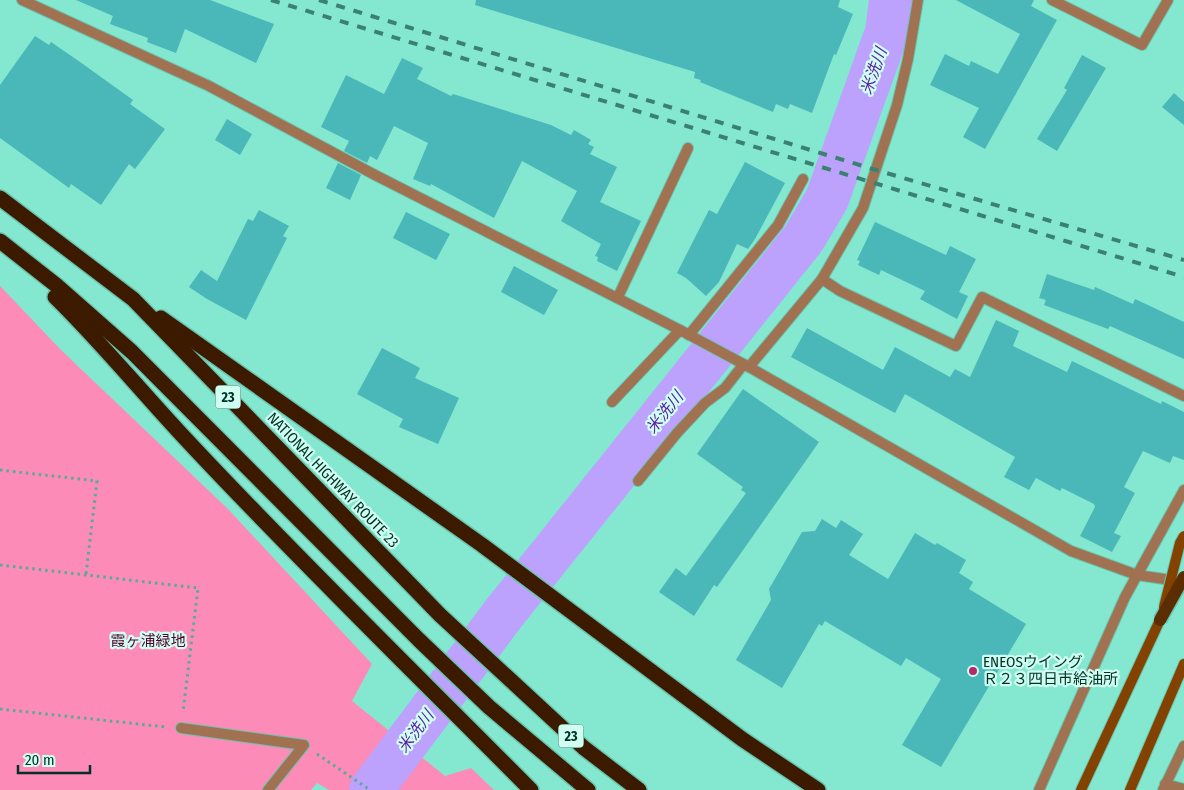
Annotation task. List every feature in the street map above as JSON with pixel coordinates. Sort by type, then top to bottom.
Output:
[{"type":"highway","name":"NATIONAL HIGHWAY ROUTE 23","points":[[0,198],[133,299],[440,614],[506,678],[584,748],[639,790]]},
{"type":"highway","points":[[0,243],[83,324],[195,449],[404,664],[532,790]]},
{"type":"highway","name":"23","points":[[0,243],[56,285],[132,352],[419,640],[489,707],[588,790]]},
{"type":"highway","points":[[133,299],[482,545],[742,739],[818,790]]},
{"type":"main road","points":[[1160,620],[1180,543],[1184,536]]},
{"type":"main road","points":[[1082,790],[1160,620],[1184,577]]},
{"type":"main road","points":[[1130,790],[1184,664]]},
{"type":"street","points":[[22,0],[209,86],[375,175],[684,332],[1071,551],[1137,575],[1184,582]]},
{"type":"street","points":[[638,481],[694,415],[705,403],[725,388],[743,364],[822,279],[863,208],[873,182],[897,105],[908,59],[918,0]]},
{"type":"street","points":[[1052,0],[1142,45],[1168,0]]},
{"type":"street","points":[[618,298],[688,148]]},
{"type":"street","points":[[612,402],[684,332],[778,226],[803,179]]},
{"type":"street","points":[[822,279],[840,291],[956,346],[982,298],[1184,396]]},
{"type":"street","points":[[1039,790],[1125,597],[1184,490]]},
{"type":"street","points":[[181,728],[304,745]]},
{"type":"street","points":[[268,790],[304,745]]},
{"type":"street","points":[[1184,746],[1164,787],[1184,789]]},
{"type":"path","points":[[0,470],[97,481],[86,574]]},
{"type":"path","points":[[0,565],[198,588],[181,728],[0,708]]},
{"type":"path","points":[[304,745],[370,790]]},
{"type":"green space","name":"霞ヶ浦緑地","points":[[0,286],[62,351],[228,509],[372,664],[352,701],[445,776],[471,768],[494,790],[329,790],[317,783],[311,790],[0,790]]},
{"type":"building","points":[[76,0],[210,0],[274,24],[256,63],[185,29],[176,53],[147,42],[148,38],[110,24],[113,16]]},
{"type":"building","points":[[476,0],[840,0],[838,7],[853,14],[836,55],[834,54],[812,113],[790,104],[788,109],[776,104],[773,112],[700,82],[701,80],[694,78],[695,72],[475,5]]},
{"type":"building","points":[[956,0],[1034,0],[1031,6],[1057,20],[985,149],[963,137],[979,108],[930,85],[945,54],[969,66],[971,61],[998,74],[1020,34]]},
{"type":"building","points":[[35,36],[49,45],[51,42],[80,62],[133,100],[130,104],[165,129],[135,169],[129,164],[101,205],[71,184],[69,188],[0,138],[0,85]]},
{"type":"building","points":[[1082,55],[1106,68],[1057,151],[1037,139],[1067,90],[1064,88]]},
{"type":"building","points":[[402,58],[423,68],[417,79],[451,96],[453,94],[551,125],[571,135],[574,130],[591,140],[588,144],[594,147],[590,154],[617,167],[600,202],[641,221],[617,271],[597,261],[598,257],[595,256],[601,244],[561,221],[577,191],[522,161],[494,218],[431,184],[430,186],[413,179],[428,143],[394,126],[377,160],[370,156],[367,163],[344,151],[349,141],[321,127],[346,75],[384,94]]},
{"type":"building","points":[[1174,93],[1184,102],[1184,125],[1162,107]]},
{"type":"building","points":[[227,119],[252,134],[240,155],[215,140]]},
{"type":"building","points":[[745,162],[785,183],[755,239],[748,249],[737,244],[719,282],[706,296],[686,278],[677,273],[709,210],[717,214]]},
{"type":"building","points":[[338,163],[361,175],[350,200],[326,188]]},
{"type":"building","points":[[259,210],[289,226],[283,236],[287,238],[246,320],[189,287],[201,270],[217,281],[248,219],[253,221]]},
{"type":"building","points":[[406,212],[450,234],[436,260],[393,238]]},
{"type":"building","points":[[875,222],[946,255],[950,246],[976,259],[959,292],[968,296],[957,319],[920,299],[925,291],[881,270],[879,275],[858,265],[860,261],[857,260]]},
{"type":"building","points":[[514,266],[558,290],[544,315],[501,292]]},
{"type":"building","points":[[1047,274],[1094,290],[1095,287],[1133,304],[1135,299],[1184,322],[1184,359],[1110,326],[1108,329],[1044,305],[1046,300],[1039,298]]},
{"type":"building","points":[[996,320],[1019,331],[1013,346],[1067,372],[1072,361],[1161,404],[1162,401],[1184,412],[1184,460],[1173,456],[1170,463],[1143,451],[1124,487],[1135,493],[1114,533],[1121,536],[1112,552],[1080,536],[1095,507],[1094,504],[1062,488],[1060,491],[1036,478],[1029,490],[1004,477],[1015,457],[905,394],[895,413],[791,357],[807,328],[883,370],[895,347],[950,377],[955,369],[970,377]]},
{"type":"building","points":[[382,348],[420,368],[415,378],[459,398],[438,444],[399,427],[403,419],[357,394]]},
{"type":"building","points":[[743,389],[819,442],[717,587],[714,585],[694,616],[659,592],[676,568],[686,576],[746,493],[741,490],[743,487],[697,454]]},
{"type":"building","points":[[822,519],[836,528],[841,520],[863,534],[849,555],[888,579],[915,533],[935,545],[937,543],[966,560],[959,573],[973,582],[969,589],[1026,624],[941,767],[902,745],[941,679],[906,658],[901,666],[825,621],[822,626],[819,624],[782,688],[736,660],[771,600],[769,589],[802,532],[815,531]]},
{"type":"waterway","name":"米洗川","points":[[371,790],[504,613],[804,238],[827,199],[887,32],[891,0]]},
{"type":"railway","points":[[271,0],[1184,277]]},
{"type":"railway","points":[[319,0],[876,170],[1184,260]]},
{"type":"place","name":"ENEOSウイング Ｒ２３四日市給油所","points":[[973,671]]}]
